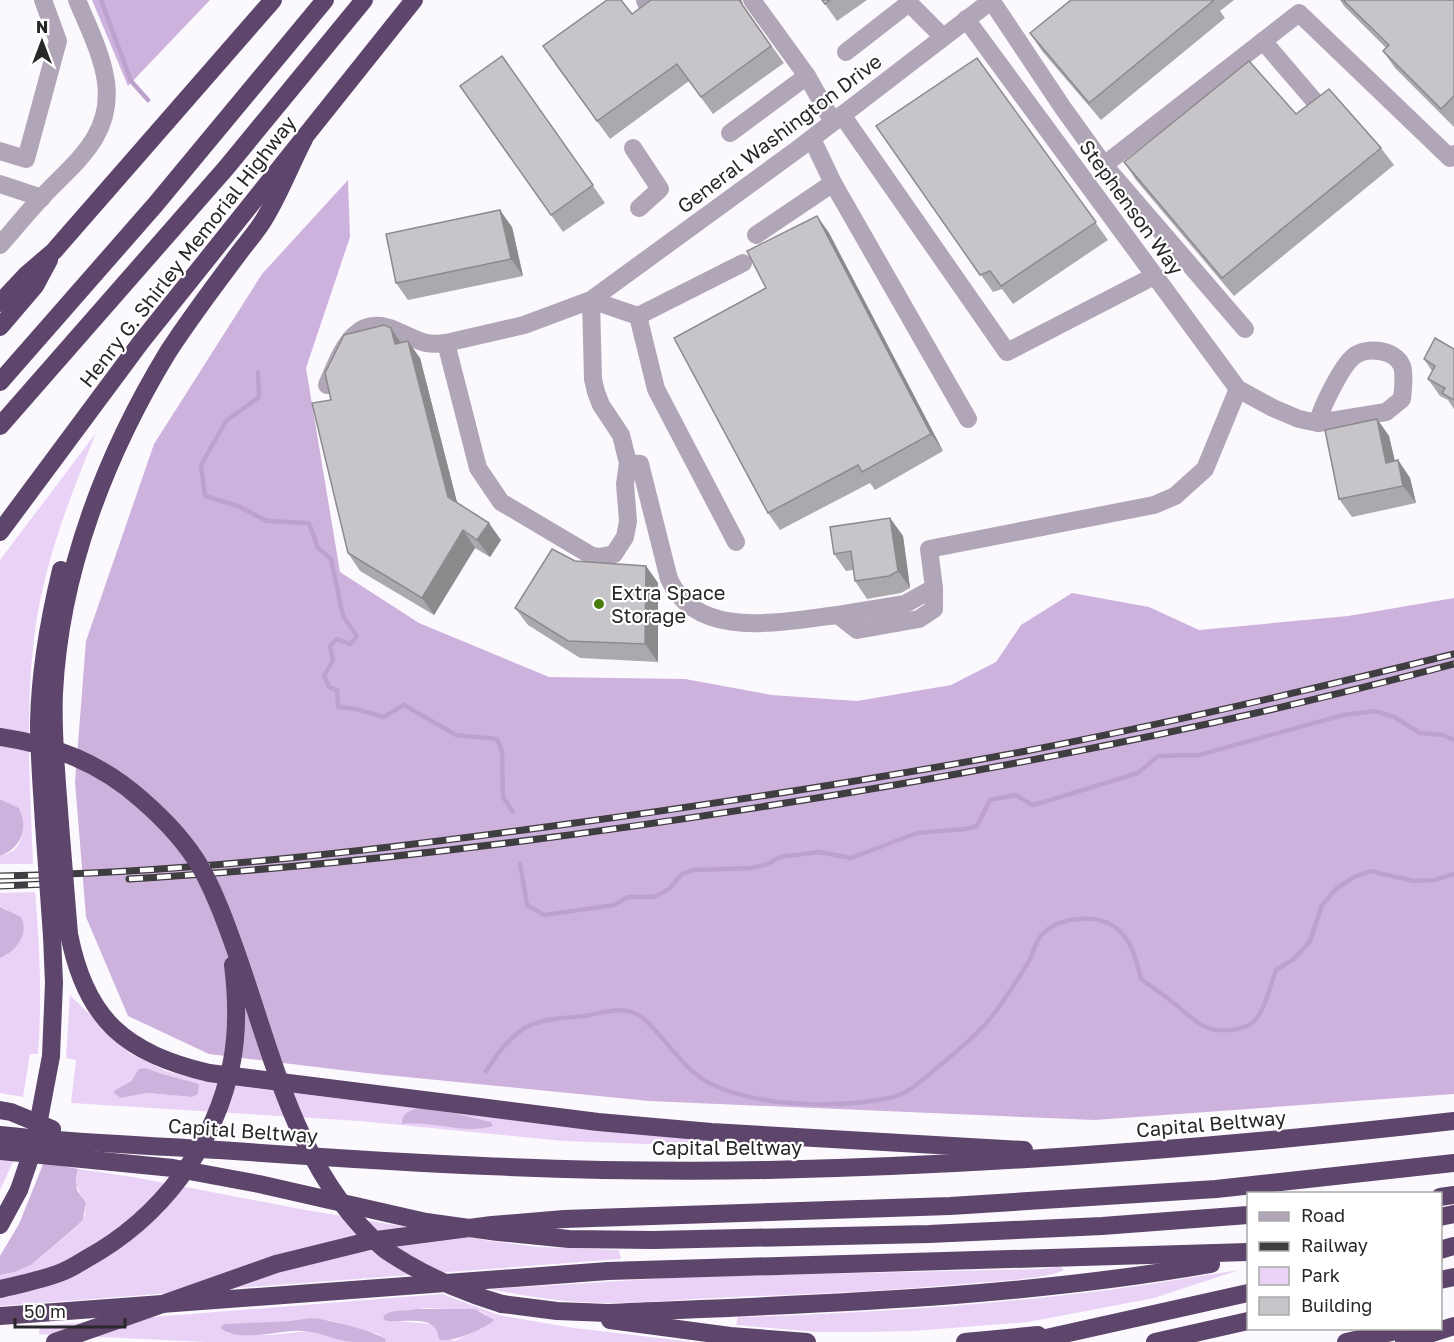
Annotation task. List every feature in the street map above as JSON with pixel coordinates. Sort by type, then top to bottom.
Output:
[{"type":"highway","points":[[0,303],[26,275],[54,251],[273,0]]},
{"type":"highway","points":[[0,382],[155,204],[325,0]]},
{"type":"highway","points":[[0,427],[226,168],[364,0]]},
{"type":"highway","name":"Henry G. Shirley Memorial Highway","points":[[0,532],[141,342],[414,0]]},
{"type":"highway","points":[[0,1225],[19,1190],[34,1146],[51,1056],[60,935],[52,824],[54,692],[64,612],[75,564],[89,517],[142,396],[170,350],[266,217],[304,139]]},
{"type":"highway","points":[[0,327],[35,286],[54,251]]},
{"type":"highway","points":[[0,737],[32,741],[75,755],[106,771],[133,791],[183,841],[205,876],[228,929],[290,1109],[308,1150],[356,1221],[385,1250],[442,1282],[471,1295],[502,1304],[656,1328],[807,1342]]},
{"type":"highway","points":[[0,1289],[63,1272],[104,1250],[160,1203],[185,1173],[205,1139],[222,1100],[232,1061],[237,1023],[236,990],[228,929]]},
{"type":"highway","points":[[60,935],[87,993],[102,1015],[122,1036],[149,1053],[180,1066],[209,1073],[598,1122],[711,1132],[1110,1155]]},
{"type":"highway","points":[[0,1110],[11,1112],[81,1141]]},
{"type":"highway","name":"Capital Beltway","points":[[0,1135],[387,1162],[571,1170],[765,1170],[1110,1155],[1324,1136],[1454,1121]]},
{"type":"highway","points":[[0,1151],[173,1168],[259,1184],[426,1222],[569,1239],[653,1240],[929,1234],[1102,1226],[1247,1215]]},
{"type":"highway","points":[[55,1342],[276,1264],[369,1240],[470,1227],[564,1219],[950,1206],[1216,1189],[1454,1162]]},
{"type":"highway","points":[[0,1316],[608,1271],[1247,1252]]},
{"type":"highway","points":[[502,1304],[557,1311],[608,1313],[909,1299],[1083,1283],[1247,1257]]},
{"type":"highway","points":[[1028,1342],[1247,1293]]},
{"type":"highway","points":[[965,1342],[1043,1334],[1142,1318]]},
{"type":"highway","points":[[1155,1342],[1247,1321]]},
{"type":"highway","points":[[1346,1342],[1405,1330]]},
{"type":"highway","points":[[1404,1342],[1442,1330]]},
{"type":"street","points":[[0,151],[26,159],[58,41],[43,0]]},
{"type":"street","points":[[0,245],[86,152],[96,139],[104,119],[106,105],[104,72],[77,0]]},
{"type":"street","points":[[645,0],[646,3],[650,0]]},
{"type":"street","points":[[752,0],[1007,352],[1154,276]]},
{"type":"street","points":[[991,0],[1104,165],[1245,329]]},
{"type":"street","name":"General Washington Drive","points":[[327,385],[344,346],[351,336],[365,329],[384,326],[429,345],[446,343],[524,325],[591,300],[812,139],[991,0]]},
{"type":"street","points":[[846,52],[909,3],[943,37]]},
{"type":"street","points":[[1104,165],[1299,14],[1450,158],[1454,154]]},
{"type":"street","name":"Stephenson Way","points":[[966,20],[1238,389],[1299,420],[1318,423]]},
{"type":"street","points":[[1263,41],[1317,104]]},
{"type":"street","points":[[730,133],[807,76]]},
{"type":"street","points":[[812,139],[833,183],[968,419]]},
{"type":"street","points":[[633,148],[660,189],[639,208]]},
{"type":"street","points":[[756,235],[833,183]]},
{"type":"street","points":[[0,184],[42,198]]},
{"type":"street","points":[[446,343],[478,468],[501,502],[592,556],[614,554],[626,537],[628,521],[625,484],[628,464],[621,435],[601,405],[593,379],[591,300],[638,316],[743,263]]},
{"type":"street","points":[[638,316],[656,389],[736,542]]},
{"type":"street","points":[[1362,351],[1380,351],[1388,353],[1399,362],[1403,375],[1402,399],[1386,412],[1318,423],[1319,412],[1352,357],[1362,351]]},
{"type":"street","points":[[628,464],[640,464],[669,579],[675,592],[689,607],[712,619],[731,621],[767,622],[838,615],[857,630],[919,620],[934,609],[929,549],[1154,505],[1175,496],[1205,469],[1238,389]]},
{"type":"green space","points":[[96,433],[50,560],[34,639],[29,723],[33,864],[0,864],[0,856],[18,846],[23,824],[19,808],[0,799],[0,560]]},
{"type":"green space","points":[[35,892],[40,973],[38,1054],[30,1054],[23,1097],[0,1093],[0,958],[7,955],[23,927],[6,909],[0,907],[0,893]]},
{"type":"green space","points":[[70,995],[129,1053],[166,1071],[204,1081],[418,1108],[402,1124],[417,1122],[463,1127],[491,1122],[454,1113],[704,1140],[704,1142],[675,1145],[564,1141],[360,1121],[71,1103],[76,1060],[66,1058]],"holes":[[[146,1068],[196,1083],[192,1097],[147,1093],[121,1098],[121,1088]]]},
{"type":"green space","points":[[0,1160],[14,1160],[0,1190]]},
{"type":"green space","points":[[78,1169],[490,1241],[538,1247],[619,1250],[621,1259],[0,1306],[0,1275],[31,1265],[76,1228],[85,1215],[86,1203],[77,1183]]},
{"type":"green space","points":[[1056,1267],[1064,1270],[1031,1278],[936,1286],[638,1302],[569,1301],[490,1289],[685,1277]]},
{"type":"green space","points":[[1239,1270],[1154,1298],[1028,1322],[913,1331],[866,1332],[818,1332],[736,1325],[738,1317],[902,1309],[1025,1299],[1109,1290]]},
{"type":"green space","points":[[442,1294],[499,1315],[574,1328],[693,1342],[385,1342],[386,1340],[378,1334],[333,1321],[310,1318],[243,1324],[226,1333],[270,1335],[310,1331],[351,1342],[205,1342],[39,1334],[40,1326]],"holes":[[[428,1308],[480,1311],[487,1315],[483,1328],[454,1341],[437,1335],[435,1327],[431,1324],[385,1320],[399,1311]]]},
{"type":"shaded area","points":[[92,0],[210,0],[128,86]]},
{"type":"shaded area","points":[[348,180],[350,237],[306,368],[340,572],[419,623],[549,677],[685,679],[772,695],[857,701],[951,685],[996,662],[1021,625],[1072,593],[1149,607],[1199,630],[1348,616],[1454,598],[1454,1094],[1095,1120],[649,1101],[366,1073],[209,1054],[128,1016],[86,917],[75,782],[86,641],[154,444],[262,274]]},
{"type":"shaded area","points":[[0,799],[19,808],[23,830],[18,843],[0,856]]},
{"type":"shaded area","points":[[0,907],[21,917],[24,930],[16,947],[0,958]]},
{"type":"shaded area","points":[[146,1068],[196,1083],[199,1085],[198,1094],[192,1097],[147,1093],[121,1098],[115,1094],[114,1091],[131,1081],[139,1069]]},
{"type":"shaded area","points":[[418,1108],[454,1113],[491,1122],[493,1126],[471,1129],[402,1124],[402,1120],[409,1111]]},
{"type":"shaded area","points":[[44,1162],[78,1169],[77,1190],[86,1203],[83,1219],[31,1265],[0,1275],[0,1256],[19,1224]]},
{"type":"shaded area","points":[[475,1309],[494,1320],[483,1328],[468,1334],[440,1340],[430,1324],[419,1321],[388,1321],[383,1317],[394,1311]]},
{"type":"shaded area","points":[[310,1318],[351,1326],[386,1340],[385,1342],[352,1342],[301,1331],[235,1335],[221,1328],[225,1324]]},
{"type":"building","points":[[607,0],[621,0],[632,14],[651,0],[739,0],[771,46],[701,97],[677,64],[597,121],[543,46]]},
{"type":"building","points":[[1071,0],[1213,1],[1089,103],[1030,33]]},
{"type":"building","points":[[1343,0],[1454,0],[1454,96],[1441,109],[1383,51],[1389,45]]},
{"type":"building","points":[[502,56],[593,185],[551,215],[460,86]]},
{"type":"building","points":[[977,58],[1096,222],[1001,286],[990,271],[980,275],[876,126]]},
{"type":"building","points":[[1249,61],[1296,114],[1329,89],[1381,148],[1222,278],[1124,162]]},
{"type":"building","points":[[500,210],[511,259],[396,283],[386,234]]},
{"type":"building","points":[[817,216],[931,434],[862,472],[858,465],[768,513],[674,338],[766,288],[747,251]]},
{"type":"building","points":[[384,325],[391,328],[395,344],[408,341],[448,497],[489,523],[477,540],[463,530],[422,598],[348,553],[312,403],[331,400],[325,373],[344,335]]},
{"type":"building","points":[[1435,338],[1454,349],[1454,400],[1442,393],[1445,388],[1428,379],[1435,366],[1424,359]]},
{"type":"building","points":[[1377,419],[1386,463],[1398,460],[1403,486],[1339,499],[1325,430]]},
{"type":"building","points":[[890,518],[898,571],[889,576],[855,581],[851,551],[834,554],[830,527]]},
{"type":"building","name":"Extra Space Storage","points":[[552,549],[575,561],[646,566],[645,644],[568,641],[515,608]]},
{"type":"waterway","points":[[101,0],[131,81],[148,100]]},
{"type":"waterway","points":[[258,372],[259,397],[226,421],[201,465],[205,496],[238,506],[267,521],[309,523],[318,548],[331,559],[343,616],[357,636],[350,644],[337,639],[330,646],[333,660],[324,676],[329,687],[337,690],[338,707],[356,709],[384,717],[404,705],[456,735],[497,739],[502,751],[503,797],[513,812]]},
{"type":"waterway","points":[[520,863],[527,905],[544,915],[614,905],[628,897],[654,897],[669,889],[682,874],[694,870],[752,868],[768,864],[780,857],[819,852],[851,858],[917,833],[977,826],[990,800],[1016,795],[1032,805],[1138,773],[1158,756],[1199,755],[1343,715],[1375,711],[1394,717],[1420,733],[1443,735],[1454,740]]},
{"type":"waterway","points":[[486,1071],[508,1042],[532,1024],[621,1010],[643,1018],[692,1071],[711,1084],[730,1092],[800,1104],[850,1103],[893,1097],[917,1084],[978,1032],[993,1016],[1018,979],[1040,937],[1055,925],[1076,919],[1097,920],[1121,932],[1133,951],[1141,979],[1194,1020],[1216,1030],[1239,1029],[1250,1024],[1258,1016],[1265,1004],[1276,970],[1294,959],[1310,941],[1322,905],[1337,888],[1354,877],[1370,871],[1414,881],[1435,880],[1454,874]]},
{"type":"railway","points":[[0,876],[139,870],[346,852],[728,801],[904,773],[1130,730],[1454,654]]},
{"type":"railway","points":[[129,879],[290,867],[451,850],[773,805],[1115,744],[1370,686],[1454,664]]},
{"type":"railway","points":[[0,886],[69,883]]},
{"type":"place","name":"Extra Space Storage","points":[[599,604]]}]
